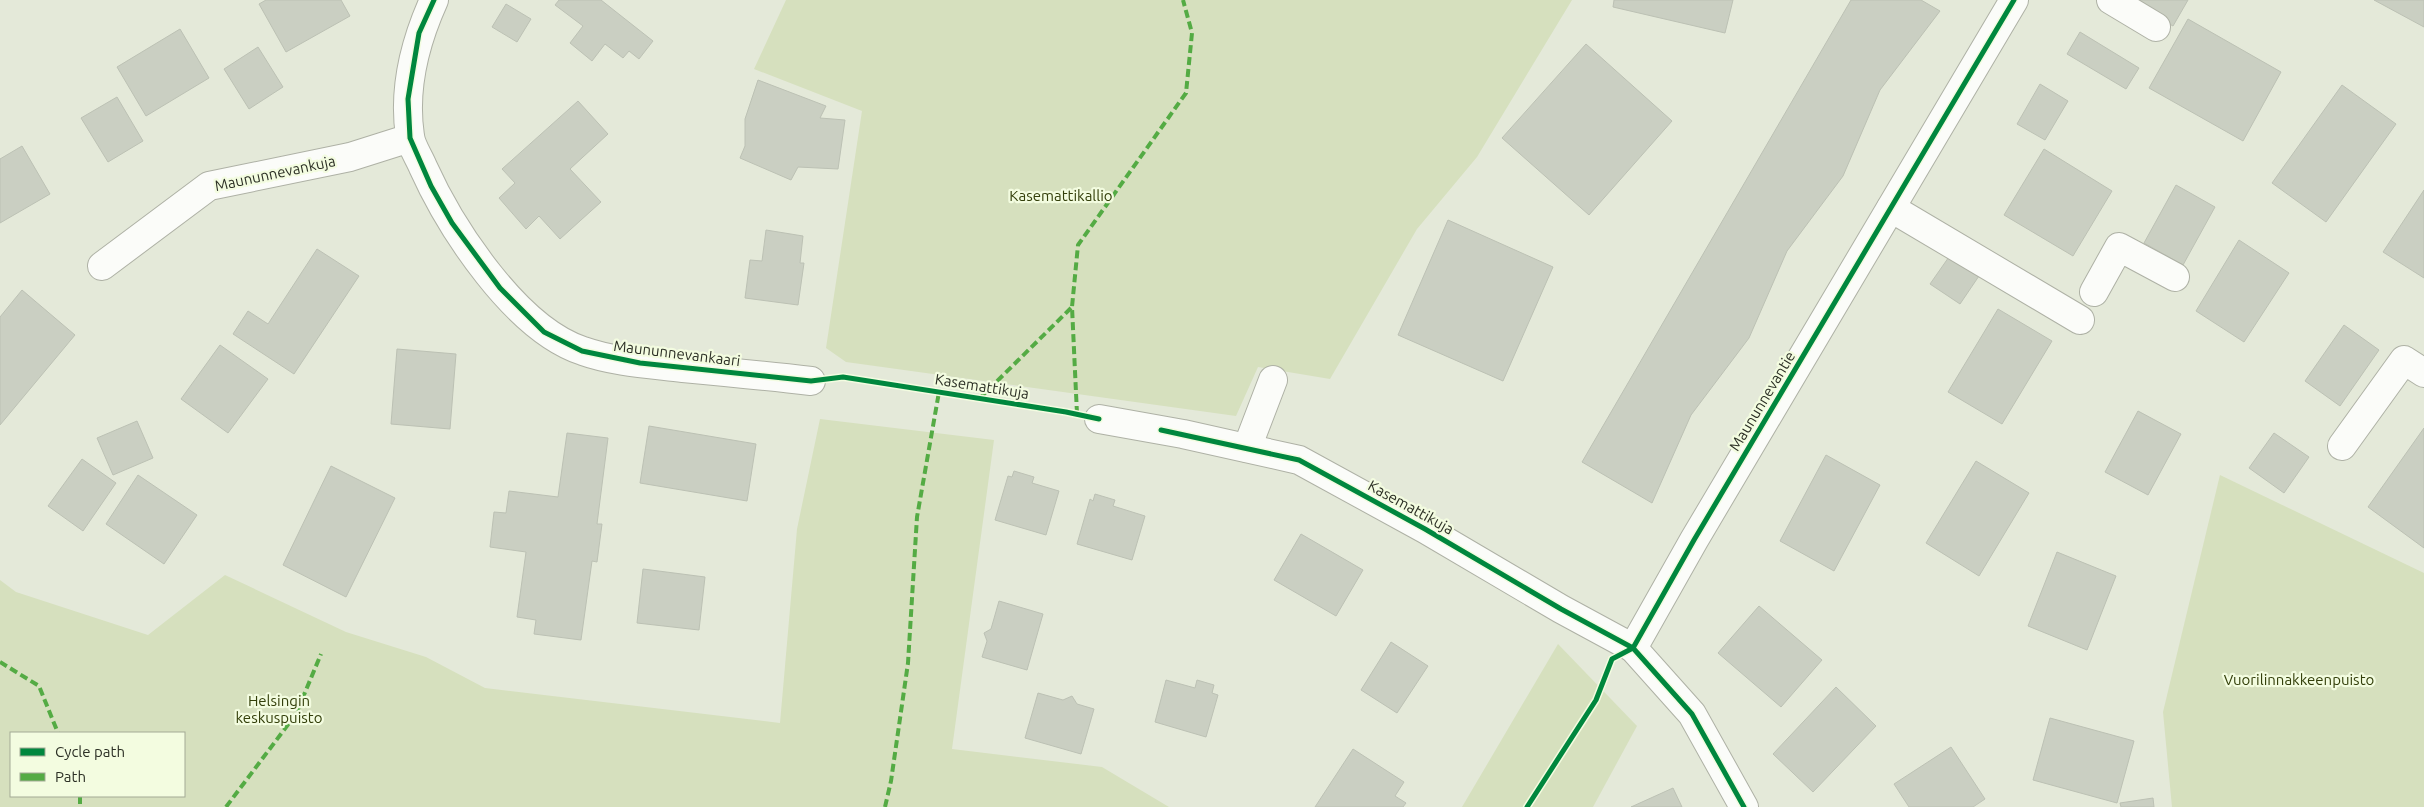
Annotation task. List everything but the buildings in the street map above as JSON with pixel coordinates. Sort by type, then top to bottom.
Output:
[{"type":"street","name":"Maununnevankaari","points":[[434,0],[419,33],[408,99],[410,138],[431,186],[452,223],[500,288],[544,332],[582,351],[640,363],[811,380]]},
{"type":"street","name":"Maununnevantie","points":[[1633,648],[1694,540],[2014,0]]},
{"type":"street","points":[[2111,0],[2156,27]]},
{"type":"street","name":"Maununnevankuja","points":[[102,266],[209,186],[350,157],[410,138]]},
{"type":"street","points":[[1891,208],[2080,320]]},
{"type":"street","points":[[2094,292],[2119,248],[2175,277]]},
{"type":"street","points":[[2342,446],[2404,360],[2424,373]]},
{"type":"street","points":[[1247,448],[1273,380]]},
{"type":"street","name":"Kasemattikuja","points":[[1098,419],[1161,430],[1299,460],[1433,533],[1561,610],[1633,648]]},
{"type":"street","points":[[1633,648],[1692,714],[1744,807]]},
{"type":"green space","name":"Kasemattikallio","points":[[786,0],[1572,0],[1477,157],[1417,229],[1330,379],[1258,367],[1236,416],[846,362],[826,348],[862,111],[754,69]]},
{"type":"green space","name":"Helsingin keskuspuisto","points":[[820,419],[994,440],[952,749],[1102,767],[1169,807],[0,807],[0,580],[16,592],[148,635],[225,575],[346,632],[426,657],[485,688],[780,723],[797,529]]},
{"type":"green space","name":"Vuorilinnakkeenpuisto","points":[[2220,475],[2424,573],[2424,807],[2172,807],[2163,712]]},
{"type":"green space","points":[[1558,644],[1637,726],[1593,807],[1462,807]]},
{"type":"marked path","points":[[1077,414],[1072,307],[1078,245],[1186,93],[1192,33],[1183,0]]},
{"type":"marked path","points":[[980,398],[1072,307]]},
{"type":"marked path","points":[[885,807],[891,781],[908,663],[917,517],[939,392]]},
{"type":"marked path","points":[[226,807],[296,714],[321,654]]},
{"type":"marked path","points":[[0,662],[39,686],[58,732]]},
{"type":"marked path","points":[[80,797],[80,807]]},
{"type":"cycle path","points":[[434,0],[419,33],[408,99],[410,138],[431,186],[452,223],[500,288],[544,332],[582,351],[640,363],[811,381],[843,377],[1066,412],[1099,419]]},
{"type":"cycle path","points":[[1744,807],[1692,714],[1633,648],[1694,540],[2014,0]]},
{"type":"cycle path","points":[[1161,430],[1299,460],[1425,529],[1561,609],[1633,648]]},
{"type":"cycle path","points":[[1527,807],[1596,700],[1612,659],[1633,648]]}]
